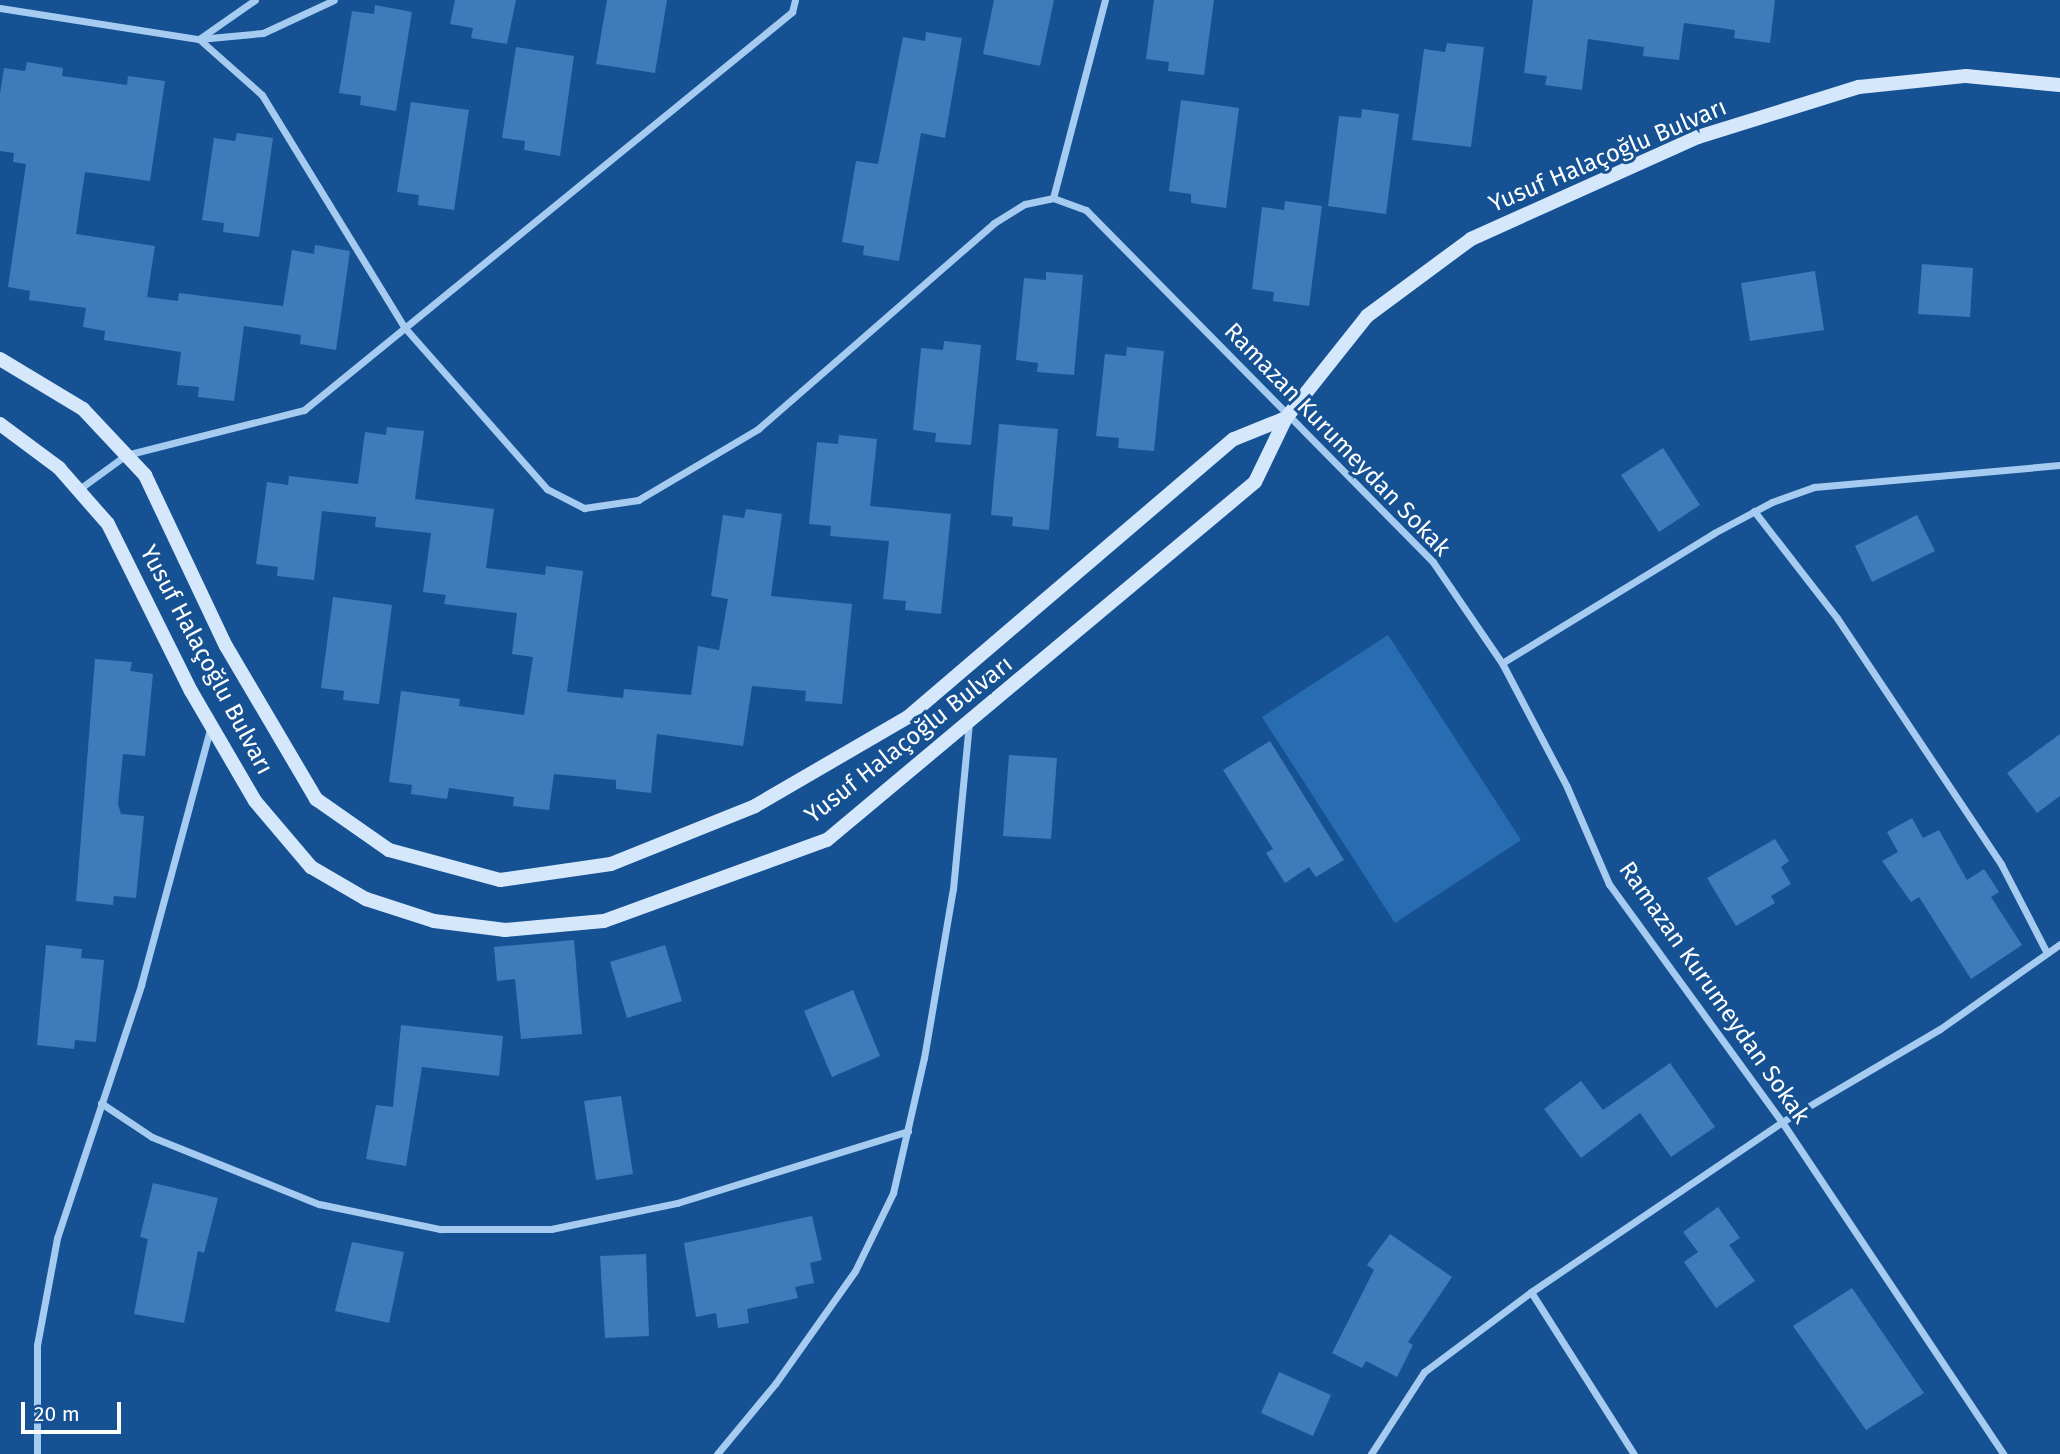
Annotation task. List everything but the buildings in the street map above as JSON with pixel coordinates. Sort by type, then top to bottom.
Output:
[{"type":"street","points":[[199,39],[255,0]]},
{"type":"street","points":[[0,8],[199,39],[263,33],[334,0]]},
{"type":"street","points":[[78,490],[126,455],[304,410],[792,12],[795,0]]},
{"type":"street","points":[[199,39],[262,95],[405,328],[547,489],[584,508],[638,500],[758,429],[994,223],[1025,204],[1053,198],[1105,0]]},
{"type":"street","name":"Yusuf Halaçoğlu Bulvarı","points":[[0,424],[59,467],[108,524],[211,724],[255,801],[312,867],[366,899],[434,921],[505,930],[604,921],[827,840],[1255,482],[1286,418],[1367,316],[1471,239],[1698,137],[1859,87],[1966,76],[2060,85]]},
{"type":"street","name":"Ramazan Kurumeydan Sokak","points":[[1053,198],[1086,210],[1286,418],[1433,562],[1502,663],[1567,787],[1609,884],[1782,1122],[2003,1454]]},
{"type":"street","name":"Yusuf Halaçoğlu Bulvarı","points":[[0,359],[83,409],[145,475],[226,646],[316,799],[388,850],[500,880],[611,864],[755,806],[908,717],[1234,439],[1286,418]]},
{"type":"street","points":[[1502,663],[1754,511],[1814,487],[2060,465]]},
{"type":"street","points":[[1754,511],[1837,618],[2001,864],[2048,953]]},
{"type":"street","points":[[717,1454],[775,1384],[855,1271],[893,1193],[908,1131],[953,889],[969,723]]},
{"type":"street","points":[[37,1454],[37,1345],[57,1238],[141,985],[211,724]]},
{"type":"street","points":[[1371,1454],[1424,1372],[1531,1292],[1782,1122],[1940,1028],[2060,944]]},
{"type":"street","points":[[101,1102],[152,1137],[319,1204],[440,1229],[551,1229],[677,1203],[908,1131]]},
{"type":"street","points":[[1531,1292],[1634,1454]]},
{"type":"shaded area","points":[[1388,635],[1521,840],[1395,923],[1262,717]]}]
